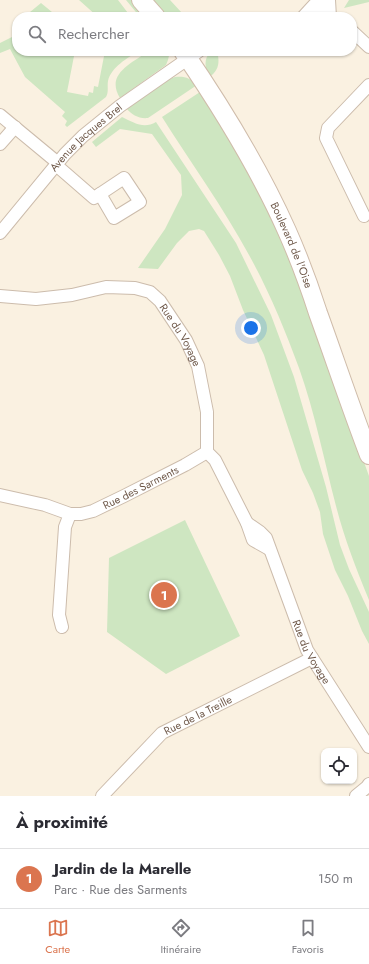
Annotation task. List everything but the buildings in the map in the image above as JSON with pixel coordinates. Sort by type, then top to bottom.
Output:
[{"type":"main road","points":[[141,0],[152,12]]},
{"type":"main road","name":"Boulevard de l'Oise","points":[[191,56],[238,136],[287,231],[369,455]]},
{"type":"street","points":[[309,12],[323,0]]},
{"type":"street","points":[[320,12],[320,7],[323,0]]},
{"type":"street","points":[[329,0],[330,12]]},
{"type":"street","points":[[357,36],[369,47]]},
{"type":"street","name":"Avenue Jacques Brel","points":[[0,233],[57,164],[94,126],[187,56]]},
{"type":"street","points":[[364,216],[326,138],[328,128],[369,85]]},
{"type":"street","points":[[0,115],[94,198],[100,194]]},
{"type":"street","points":[[0,144],[15,127]]},
{"type":"street","name":"Rue du Voyage","points":[[0,296],[36,299],[72,295],[106,288],[135,288],[150,292],[160,301],[186,340],[198,366],[207,412],[207,452],[215,460],[246,523],[263,534],[301,635],[312,658],[369,748]]},
{"type":"street","name":"Rue des Sarments","points":[[0,495],[45,505],[70,514],[81,514],[93,511],[124,496],[207,452]]},
{"type":"street","points":[[62,627],[59,615],[66,526],[70,514]]},
{"type":"street","name":"Rue de la Treille","points":[[102,796],[162,733],[312,658]]},
{"type":"street","points":[[356,796],[369,784]]},
{"type":"green space","points":[[79,0],[118,0],[127,12],[92,12]]},
{"type":"green space","points":[[126,0],[134,0],[144,12],[136,12]]},
{"type":"green space","points":[[151,0],[170,0],[181,12],[162,12]]},
{"type":"green space","points":[[349,0],[369,0],[369,2],[344,8]]},
{"type":"green space","points":[[41,3],[52,12],[30,12]]},
{"type":"green space","points":[[12,37],[12,53],[10,49],[0,53],[0,43]]},
{"type":"green space","points":[[14,56],[74,56],[67,92],[88,96],[89,92],[93,93],[94,86],[98,87],[104,56],[130,56],[120,63],[110,76],[106,97],[67,127],[65,125],[67,121],[62,116],[65,112],[25,77]]},
{"type":"green space","points":[[142,56],[169,56],[166,65],[120,98],[116,90],[116,82],[122,70]]},
{"type":"green space","points":[[218,56],[218,59],[217,69],[209,77],[206,70],[207,57]]},
{"type":"green space","points":[[175,77],[187,78],[197,85],[148,118],[136,116],[126,108],[167,80]]},
{"type":"green space","points":[[200,92],[242,157],[286,247],[369,476],[369,600],[359,577],[339,518],[315,419],[305,385],[276,311],[263,282],[239,237],[218,202],[162,117]]},
{"type":"green space","points":[[122,117],[143,125],[156,122],[236,243],[271,315],[294,377],[326,487],[340,545],[349,569],[369,612],[369,644],[335,570],[323,534],[320,512],[302,470],[264,355],[243,310],[230,276],[219,255],[204,231],[199,229],[189,231],[177,243],[158,269],[138,268],[165,229],[182,195],[181,175],[152,134],[120,129],[96,147],[92,142]]},
{"type":"green space","points":[[185,520],[240,636],[166,674],[107,632],[109,558]]},
{"type":"place","name":"Jardin de la Marelle","points":[[164,595]]}]
